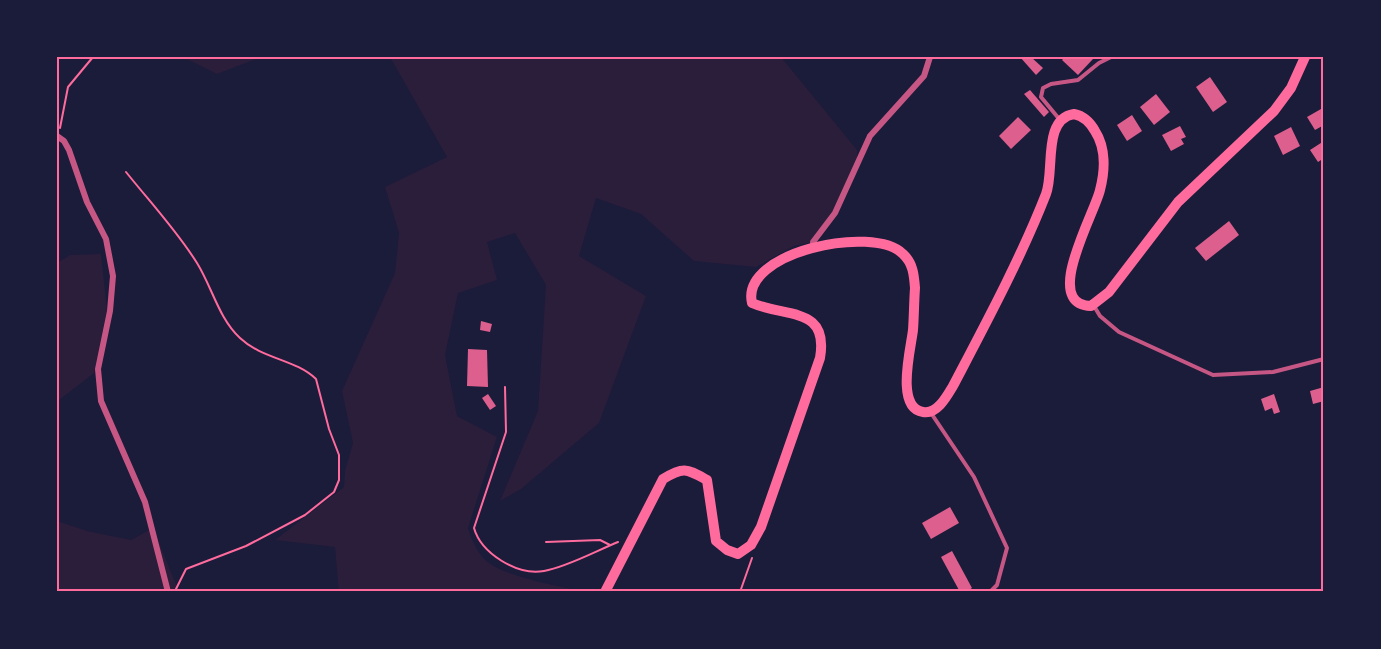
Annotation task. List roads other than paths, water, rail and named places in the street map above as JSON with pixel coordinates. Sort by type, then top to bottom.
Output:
[{"type":"main road","points":[[605,592],[663,479],[677,471],[688,470],[707,480],[716,541],[727,550],[738,554],[746,549],[751,545],[760,527],[820,358],[823,340],[819,328],[805,316],[763,308],[752,303],[750,293],[756,278],[765,269],[776,261],[814,248],[866,239],[893,246],[907,259],[914,273],[915,288],[907,391],[915,408],[922,412],[930,412],[941,404],[953,386],[1040,208],[1050,181],[1054,131],[1060,120],[1074,114],[1086,119],[1098,135],[1103,153],[1100,192],[1071,267],[1068,283],[1077,301],[1086,306],[1094,306],[1109,292],[1178,202],[1279,106],[1305,57]]},
{"type":"street","points":[[814,248],[813,242],[835,213],[870,136],[924,76],[930,57]]},
{"type":"street","points":[[58,137],[69,150],[87,202],[106,239],[113,276],[110,311],[98,369],[100,401],[145,502],[168,592]]},
{"type":"lane","points":[[1060,120],[1041,97],[1042,88],[1051,84],[1078,80],[1097,64],[1111,57]]},
{"type":"lane","points":[[1094,306],[1100,316],[1115,329],[1213,375],[1273,372],[1324,359]]},
{"type":"lane","points":[[930,412],[974,477],[1007,548],[997,585],[990,592]]}]
